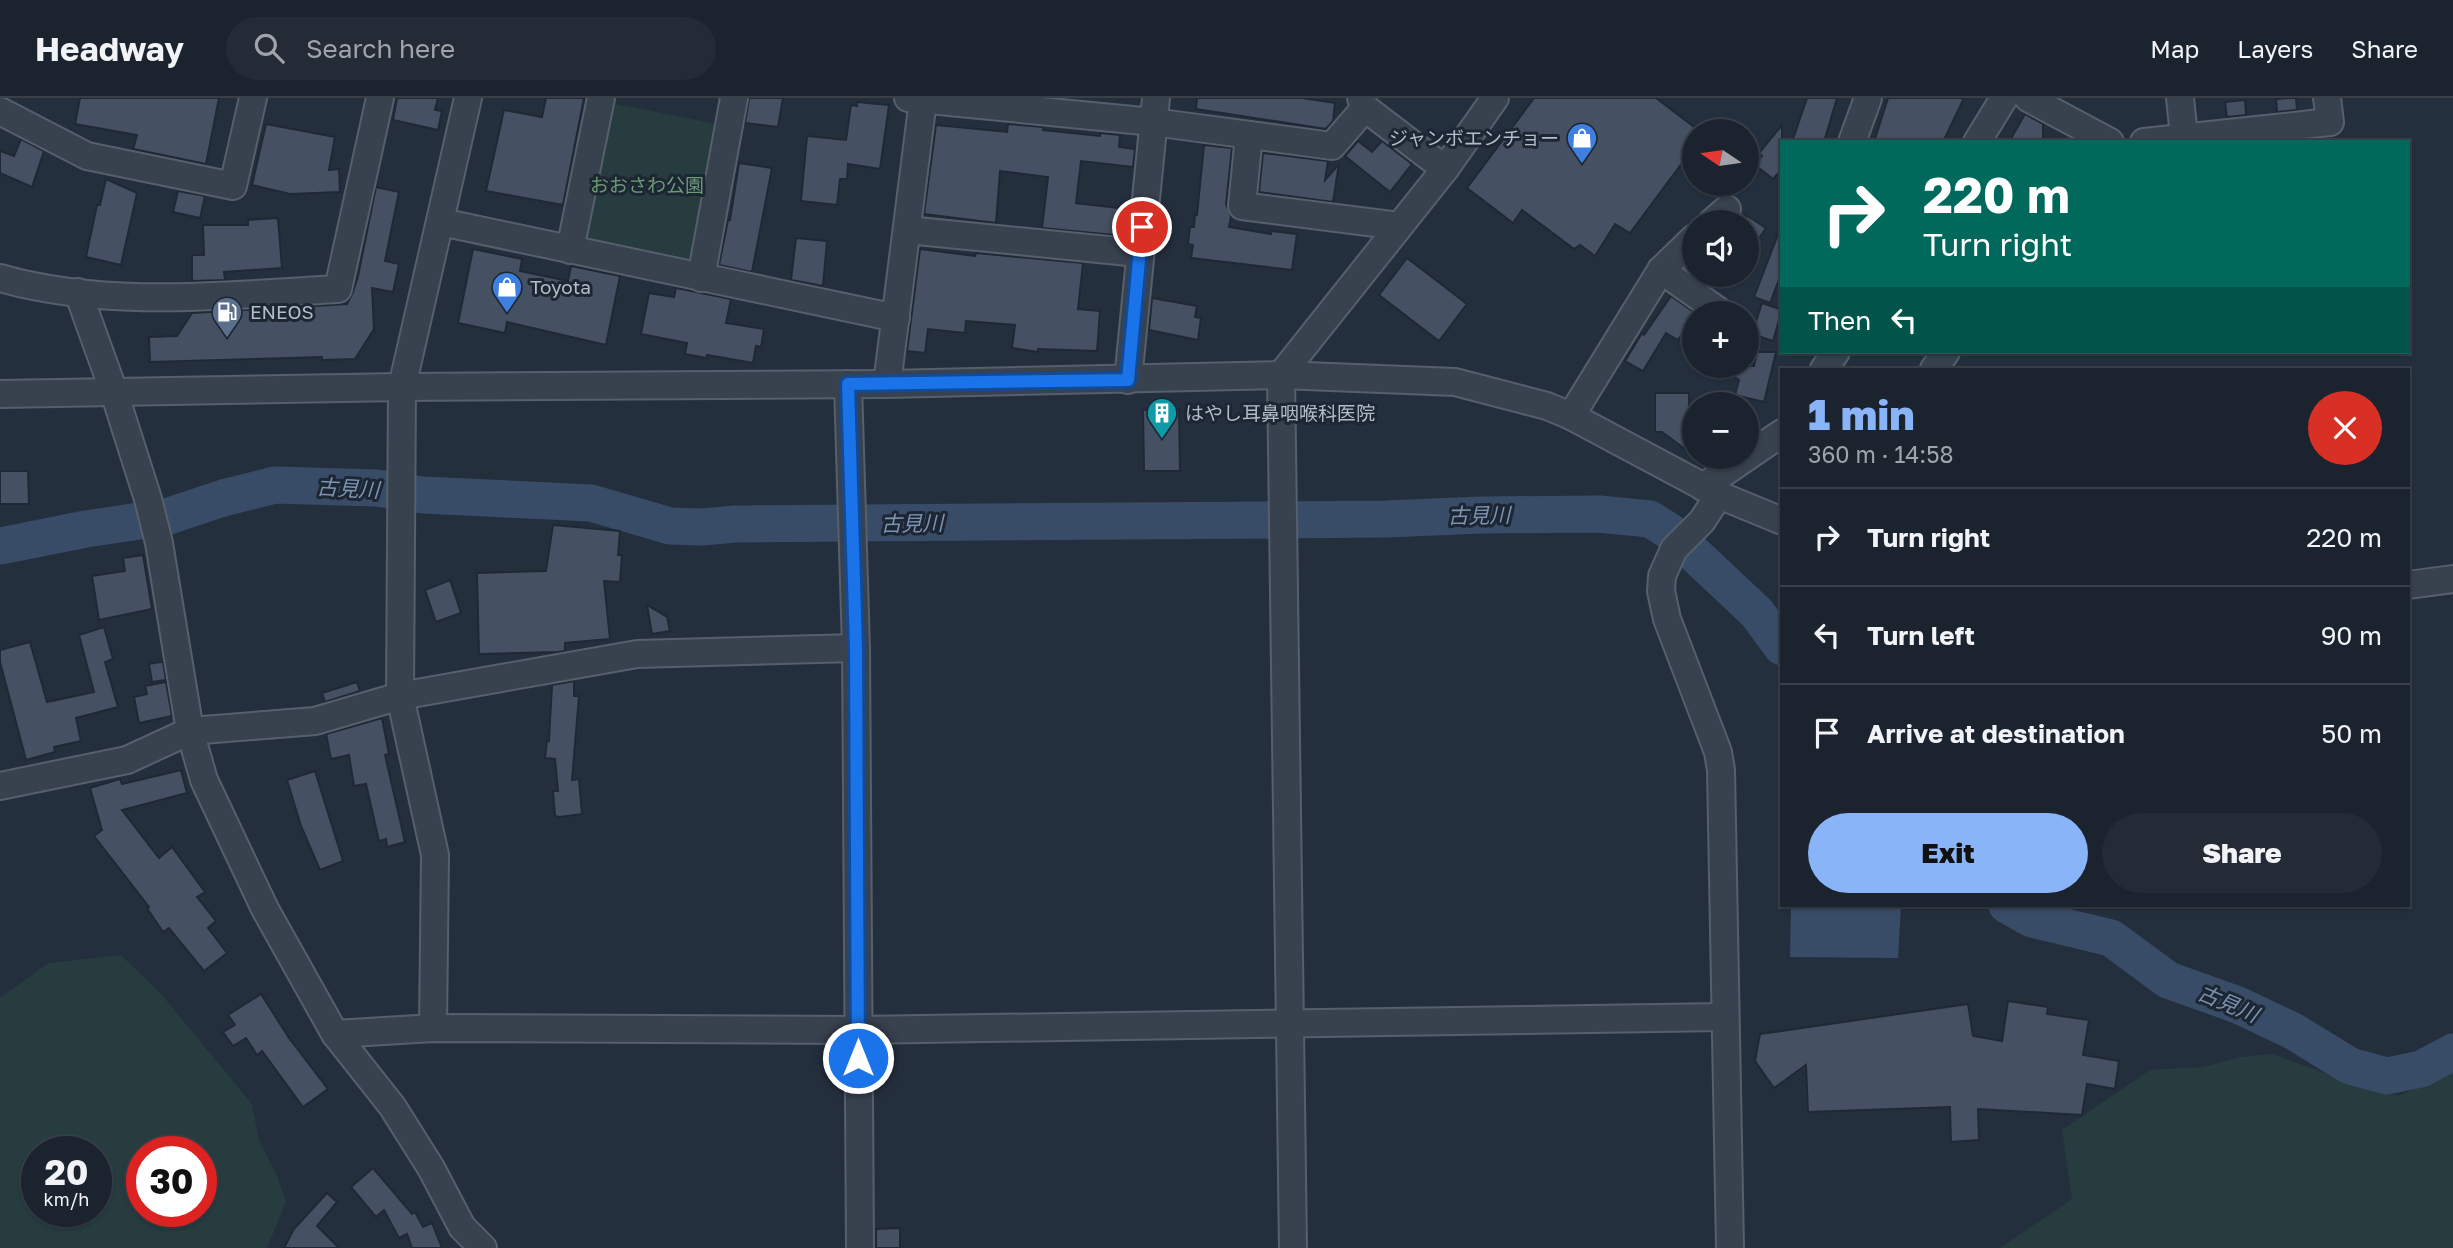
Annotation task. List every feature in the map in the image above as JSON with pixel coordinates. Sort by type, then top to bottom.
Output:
[{"type":"street","points":[[0,111],[86,156],[233,186],[253,98]]},
{"type":"street","points":[[0,278],[26,285],[78,292],[193,298],[338,289],[380,98]]},
{"type":"street","points":[[433,1028],[435,855],[400,696],[402,387],[468,98]]},
{"type":"street","points":[[570,250],[601,98]]},
{"type":"street","points":[[701,278],[734,98]]},
{"type":"street","points":[[1293,1248],[1281,375],[1445,169],[1495,98]]},
{"type":"street","points":[[1854,140],[1868,98]]},
{"type":"street","points":[[1978,140],[2004,98]]},
{"type":"street","points":[[2028,98],[2106,140]]},
{"type":"street","points":[[2180,98],[2184,136]]},
{"type":"street","points":[[2157,140],[2330,122],[2327,98]]},
{"type":"street","points":[[887,384],[907,230],[915,99],[1154,110],[1249,135],[1332,146],[1363,103],[1445,169]]},
{"type":"street","points":[[1128,380],[1154,110]]},
{"type":"street","points":[[1249,135],[1242,206],[1399,226]]},
{"type":"street","points":[[441,222],[896,318]]},
{"type":"street","points":[[907,230],[1139,253]]},
{"type":"street","points":[[1572,416],[1661,270],[1682,250]]},
{"type":"street","points":[[1661,270],[1705,301]]},
{"type":"street","points":[[78,292],[148,499],[159,543],[190,731],[204,780],[265,909],[335,1034],[392,1106],[431,1168],[462,1227],[483,1248]]},
{"type":"street","points":[[0,394],[402,387],[887,384],[1281,375],[1455,382],[1547,406],[1572,416],[1711,491],[1780,520]]},
{"type":"street","points":[[848,384],[856,648],[860,1248]]},
{"type":"street","points":[[1730,1248],[1721,770],[1718,752],[1663,606],[1661,591],[1662,576],[1711,491],[1780,435]]},
{"type":"street","points":[[2410,585],[2453,579]]},
{"type":"street","points":[[0,786],[127,760],[190,731],[315,721],[400,696],[637,654],[856,648]]},
{"type":"street","points":[[335,1034],[433,1028],[858,1030],[1724,1017]]},
{"type":"green space","name":"おおさわ公園","points":[[605,102],[717,124],[689,268],[577,247]]},
{"type":"green space","points":[[121,955],[161,994],[252,1104],[259,1141],[276,1173],[286,1202],[267,1248],[0,1248],[0,998],[49,963]]},
{"type":"green space","points":[[2272,1054],[2366,1088],[2398,1096],[2453,1072],[2453,1248],[2000,1248],[2072,1199],[2062,1130],[2150,1070],[2202,1067],[2241,1057]]},
{"type":"water","points":[[1791,907],[1901,907],[1898,958],[1790,957]]},
{"type":"building","points":[[80,98],[219,98],[206,164],[133,149],[137,135],[75,124]]},
{"type":"building","points":[[397,98],[438,98],[435,110],[442,111],[438,130],[393,120]]},
{"type":"building","points":[[546,98],[584,98],[563,205],[486,191],[504,110],[542,117]]},
{"type":"building","points":[[749,98],[783,98],[778,127],[745,123]]},
{"type":"building","points":[[1197,98],[1302,98],[1335,103],[1333,121],[1326,129],[1196,109]]},
{"type":"building","points":[[1534,98],[1656,98],[1684,119],[1682,163],[1630,233],[1615,224],[1595,256],[1580,245],[1574,249],[1522,210],[1513,223],[1467,188]]},
{"type":"building","points":[[1807,98],[1837,98],[1825,140],[1793,140]]},
{"type":"building","points":[[1888,98],[1964,98],[1944,140],[1875,140]]},
{"type":"building","points":[[2296,98],[2297,110],[2277,112],[2276,99]]},
{"type":"building","points":[[2245,100],[2246,115],[2227,117],[2225,102]]},
{"type":"building","points":[[857,102],[889,105],[880,169],[848,164],[847,179],[840,179],[837,205],[801,201],[807,136],[846,140],[851,105],[857,106]]},
{"type":"building","points":[[2025,114],[2043,124],[2043,140],[2010,140]]},
{"type":"building","points":[[266,124],[335,137],[329,170],[339,169],[340,192],[290,194],[252,185]]},
{"type":"building","points":[[1008,124],[1100,136],[1100,133],[1120,135],[1119,147],[1135,149],[1133,167],[1081,161],[1076,203],[1119,208],[1114,235],[1042,228],[1048,177],[1000,171],[996,223],[924,214],[936,125],[1007,132]]},
{"type":"building","points":[[1782,125],[1780,171],[1773,179],[1759,168],[1762,156],[1759,153]]},
{"type":"building","points":[[21,139],[44,151],[32,187],[0,173],[0,151],[14,156]]},
{"type":"building","points":[[1358,141],[1372,152],[1382,141],[1412,164],[1390,192],[1345,156]]},
{"type":"building","points":[[1204,145],[1232,148],[1226,204],[1231,216],[1229,227],[1271,234],[1271,231],[1297,234],[1292,270],[1191,258],[1193,245],[1188,244],[1190,227],[1194,227],[1195,214],[1197,215]]},
{"type":"building","points":[[1263,153],[1328,161],[1325,180],[1339,164],[1333,202],[1259,192]]},
{"type":"building","points":[[739,163],[772,168],[752,272],[719,265],[730,220]]},
{"type":"building","points":[[106,179],[137,193],[121,265],[86,257],[97,205],[100,205]]},
{"type":"building","points":[[376,187],[399,192],[385,261],[399,264],[393,292],[372,288],[374,329],[355,359],[322,360],[322,357],[150,362],[149,337],[177,336],[192,313],[347,304],[358,276]]},
{"type":"building","points":[[178,191],[205,196],[200,218],[173,212]]},
{"type":"building","points":[[278,218],[282,268],[224,272],[225,280],[192,281],[192,255],[204,255],[203,225],[248,225],[248,220]]},
{"type":"building","points":[[1759,223],[1766,228],[1759,238]]},
{"type":"building","points":[[1780,229],[1780,277],[1770,303],[1754,297]]},
{"type":"building","points":[[796,238],[827,241],[823,286],[791,280]]},
{"type":"building","points":[[473,249],[522,259],[520,271],[568,281],[571,266],[620,276],[606,345],[507,322],[505,333],[458,323]]},
{"type":"building","points":[[920,249],[975,256],[976,253],[1083,263],[1078,309],[1100,311],[1097,351],[1038,349],[1038,352],[1012,348],[1015,325],[966,321],[965,333],[928,329],[925,353],[907,351]]},
{"type":"building","points":[[1407,258],[1467,304],[1439,341],[1379,295]]},
{"type":"building","points":[[676,288],[731,299],[726,323],[764,329],[761,347],[756,346],[753,363],[685,354],[687,343],[641,334],[649,293],[674,297]]},
{"type":"building","points":[[1671,296],[1682,304],[1682,334],[1678,340],[1666,333],[1643,371],[1625,361],[1642,333],[1644,335]]},
{"type":"building","points":[[1152,298],[1197,306],[1195,317],[1201,318],[1198,340],[1149,330]]},
{"type":"building","points":[[1762,303],[1780,309],[1773,341],[1759,336],[1759,312]]},
{"type":"building","points":[[1759,352],[1776,352],[1764,402],[1759,401],[1759,392],[1736,392],[1739,380],[1736,378],[1759,378]]},
{"type":"building","points":[[1655,393],[1682,393],[1682,447],[1662,432],[1655,432]]},
{"type":"building","name":"はやし耳鼻咽喉科医院","points":[[1179,409],[1180,471],[1144,471],[1143,410]]},
{"type":"building","points":[[0,471],[28,471],[29,504],[0,504]]},
{"type":"building","points":[[553,525],[620,531],[620,582],[604,581],[610,639],[565,643],[565,651],[558,652],[479,654],[477,573],[546,571]]},
{"type":"building","points":[[143,555],[152,609],[99,620],[92,576],[125,571],[123,558]]},
{"type":"building","points":[[450,580],[461,613],[436,622],[425,590]]},
{"type":"building","points":[[647,605],[667,617],[670,631],[652,634]]},
{"type":"building","points":[[104,627],[113,659],[105,662],[118,707],[76,718],[81,741],[54,747],[55,752],[26,760],[0,662],[0,650],[30,642],[47,702],[94,692],[79,635]]},
{"type":"building","points":[[163,662],[166,680],[152,682],[149,664]]},
{"type":"building","points":[[574,681],[574,696],[579,696],[572,780],[579,779],[582,814],[560,817],[555,816],[553,791],[558,791],[555,759],[545,758],[547,740],[549,741],[552,685]]},
{"type":"building","points":[[166,682],[172,716],[139,723],[134,697],[147,694],[145,686]]},
{"type":"building","points":[[357,682],[360,691],[325,702],[322,693]]},
{"type":"building","points":[[382,718],[389,754],[385,755],[405,842],[387,847],[386,839],[379,841],[366,784],[354,786],[349,755],[331,759],[326,734]]},
{"type":"building","points":[[181,770],[187,793],[122,810],[159,858],[172,847],[205,892],[197,897],[216,921],[208,928],[227,953],[204,971],[169,928],[163,932],[147,908],[149,907],[94,836],[102,830],[90,788],[120,779],[122,784]]},
{"type":"building","points":[[315,771],[343,861],[320,870],[301,826],[287,780]]},
{"type":"building","points":[[261,994],[289,1038],[328,1089],[303,1107],[262,1051],[257,1055],[246,1038],[233,1046],[223,1032],[235,1025],[228,1015]]},
{"type":"building","points":[[2008,1001],[2048,1007],[2047,1014],[2089,1020],[2083,1055],[2119,1061],[2115,1089],[2087,1084],[2082,1115],[1978,1109],[1979,1140],[1951,1142],[1950,1107],[1808,1112],[1806,1065],[1774,1088],[1755,1061],[1760,1034],[1968,1004],[1973,1036],[2002,1041]]},
{"type":"building","points":[[373,1168],[412,1214],[415,1212],[423,1227],[432,1223],[442,1248],[412,1248],[407,1234],[399,1238],[384,1210],[376,1217],[351,1187]]},
{"type":"building","points":[[327,1193],[337,1202],[317,1226],[339,1248],[284,1248],[294,1229]]},
{"type":"building","points":[[900,1228],[900,1248],[876,1248],[876,1229]]},
{"type":"waterway","name":"古見川","points":[[0,546],[166,517],[223,498],[275,485],[377,488],[423,495],[591,503],[670,526],[702,527],[736,524],[1386,519],[1599,514],[1650,519],[1672,533],[1757,613],[1780,644]]},
{"type":"waterway","name":"古見川","points":[[2011,907],[2032,919],[2111,938],[2168,980],[2238,1005],[2293,1031],[2350,1066],[2387,1076],[2421,1069],[2453,1052]]},
{"type":"place","name":"ジャンボエンチョー","points":[[1582,165]]},
{"type":"place","name":"Toyota","points":[[507,314]]},
{"type":"place","name":"ENEOS","points":[[227,339]]},
{"type":"place","name":"はやし耳鼻咽喉科医院","points":[[1162,440]]},
{"type":"route","points":[[858,1058],[856,648],[848,384],[1128,380],[1142,227]]}]
